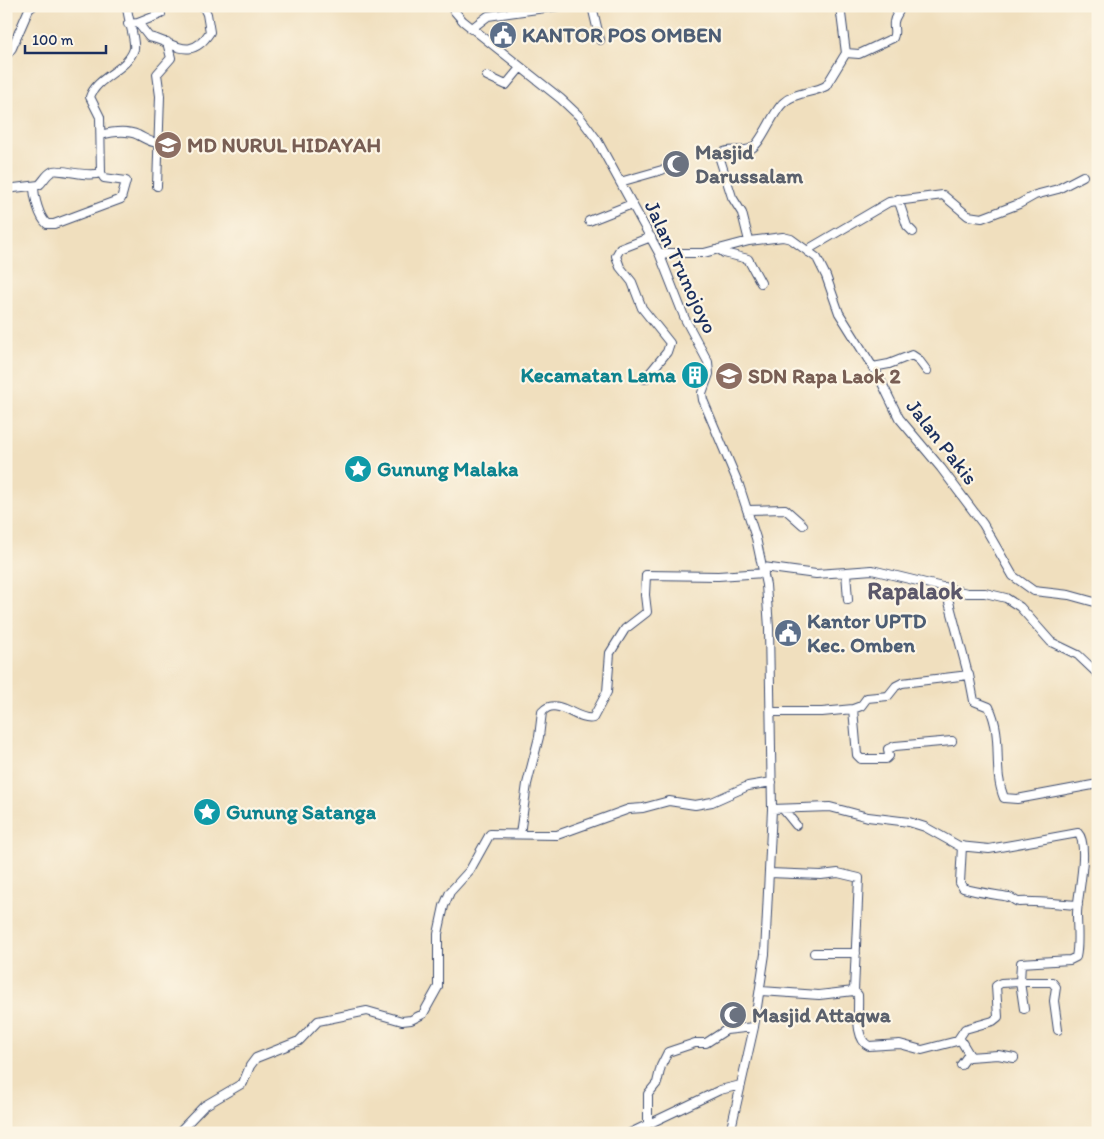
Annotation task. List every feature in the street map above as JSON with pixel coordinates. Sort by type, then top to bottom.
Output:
[{"type":"street","points":[[6,56],[12,48],[29,9],[33,6]]},
{"type":"street","points":[[34,186],[34,197],[43,220],[47,224],[54,224],[121,199],[126,181],[104,178],[101,173],[100,117],[90,96],[110,74],[125,64],[131,55],[134,45],[128,24],[127,6]]},
{"type":"street","points":[[138,22],[146,35],[184,50],[207,37],[210,28],[203,6]]},
{"type":"street","name":"Jalan Trunojoyo","points":[[450,6],[471,29],[579,116],[597,140],[651,237],[687,323],[708,362],[709,374],[702,393],[703,400],[747,510],[763,570],[769,628],[772,782],[767,936],[761,991],[730,1133]]},
{"type":"street","points":[[471,29],[488,16],[559,6]]},
{"type":"street","points":[[592,6],[600,40]]},
{"type":"street","points":[[749,240],[742,213],[732,197],[719,156],[724,152],[747,150],[755,146],[783,103],[790,98],[826,86],[846,53],[846,37],[840,6]]},
{"type":"street","points":[[846,53],[859,54],[893,38],[895,34],[894,22],[899,13],[900,6]]},
{"type":"street","points":[[128,24],[161,14]]},
{"type":"street","points":[[157,186],[160,96],[157,74],[171,58],[167,42]]},
{"type":"street","points":[[487,76],[506,85],[520,68]]},
{"type":"street","points":[[101,135],[121,132],[132,133],[148,142],[158,143]]},
{"type":"street","points":[[6,189],[41,184],[50,172],[57,170],[79,175],[101,173]]},
{"type":"street","points":[[620,182],[662,170]]},
{"type":"street","points":[[808,252],[812,246],[889,202],[898,199],[943,195],[968,216],[982,218],[1019,204],[1035,195],[1058,189],[1084,176]]},
{"type":"street","points":[[898,199],[907,226],[914,232]]},
{"type":"street","points":[[589,222],[632,204]]},
{"type":"street","points":[[646,379],[670,344],[642,308],[632,282],[616,258],[616,252],[651,237]]},
{"type":"street","name":"Jalan Pakis","points":[[659,253],[694,254],[749,240],[788,238],[808,252],[819,262],[836,308],[873,367],[898,418],[938,464],[983,524],[1017,580],[1034,591],[1079,597],[1098,602]]},
{"type":"street","points":[[719,249],[724,253],[748,259],[762,283]]},
{"type":"street","points":[[873,367],[889,364],[912,355],[918,358],[927,372]]},
{"type":"street","points":[[747,510],[785,509],[803,525]]},
{"type":"street","points":[[520,834],[527,784],[539,737],[542,712],[549,707],[559,707],[583,718],[593,718],[607,692],[610,652],[625,629],[647,612],[646,575],[718,576],[763,570],[802,573],[872,570],[967,593],[998,596],[1014,601],[1051,642],[1078,655],[1098,674]]},
{"type":"street","points":[[846,572],[848,600]]},
{"type":"street","points":[[945,587],[974,701],[989,707],[997,727],[998,763],[1004,798],[1017,799],[1098,784]]},
{"type":"street","points":[[771,712],[822,712],[853,709],[861,706],[867,698],[888,696],[896,686],[902,683],[943,680],[968,674]]},
{"type":"street","points":[[853,709],[857,755],[861,759],[886,759],[889,756],[888,749],[895,746],[952,741]]},
{"type":"street","points":[[178,1133],[204,1106],[242,1083],[256,1058],[299,1041],[318,1022],[367,1011],[402,1021],[411,1020],[422,1014],[438,987],[438,934],[442,914],[450,892],[470,870],[490,834],[557,835],[629,809],[643,808],[669,801],[700,805],[712,802],[748,786],[772,782]]},
{"type":"street","points":[[772,809],[830,807],[868,817],[909,822],[925,827],[962,846],[1001,848],[1079,834],[1082,842],[1082,873],[1078,905],[1076,956],[1070,960],[1021,963],[1020,982],[1024,1009]]},
{"type":"street","points":[[783,809],[796,826]]},
{"type":"street","points":[[962,846],[960,883],[963,888],[984,894],[1009,897],[1017,902],[1030,901],[1046,904],[1078,905]]},
{"type":"street","points":[[769,873],[821,875],[838,873],[858,877],[860,880],[854,991],[858,995],[859,1026],[862,1041],[866,1045],[900,1044],[922,1050],[960,1040]]},
{"type":"street","points":[[814,953],[856,953]]},
{"type":"street","points":[[960,1040],[965,1029],[993,1021],[998,1017],[996,986],[1002,983],[1049,981],[1054,984],[1058,1030]]},
{"type":"street","points":[[761,991],[819,995],[854,991]]},
{"type":"street","points":[[648,1124],[648,1094],[657,1083],[661,1066],[668,1052],[695,1043],[706,1043],[726,1030],[754,1027]]},
{"type":"street","points":[[960,1040],[968,1052],[968,1057],[961,1065]]},
{"type":"street","points":[[968,1057],[998,1056],[1014,1058]]},
{"type":"street","points":[[630,1133],[720,1090],[741,1085]]},
{"type":"place","name":"KANTOR POS OMBEN","points":[[503,35]]},
{"type":"place","name":"MD NURUL HIDAYAH","points":[[168,145]]},
{"type":"place","name":"Masjid Darussalam","points":[[676,164]]},
{"type":"place","name":"Kecamatan Lama","points":[[695,375]]},
{"type":"place","name":"SDN Rapa Laok 2","points":[[729,376]]},
{"type":"place","name":"Gunung Malaka","points":[[358,469]]},
{"type":"place","name":"Kantor UPTD Kec. Omben","points":[[788,633]]},
{"type":"place","name":"Gunung Satanga","points":[[207,812]]},
{"type":"place","name":"Masjid Attaqwa","points":[[733,1015]]},
{"type":"district","name":"Rapalaok","points":[[915,591]]}]
